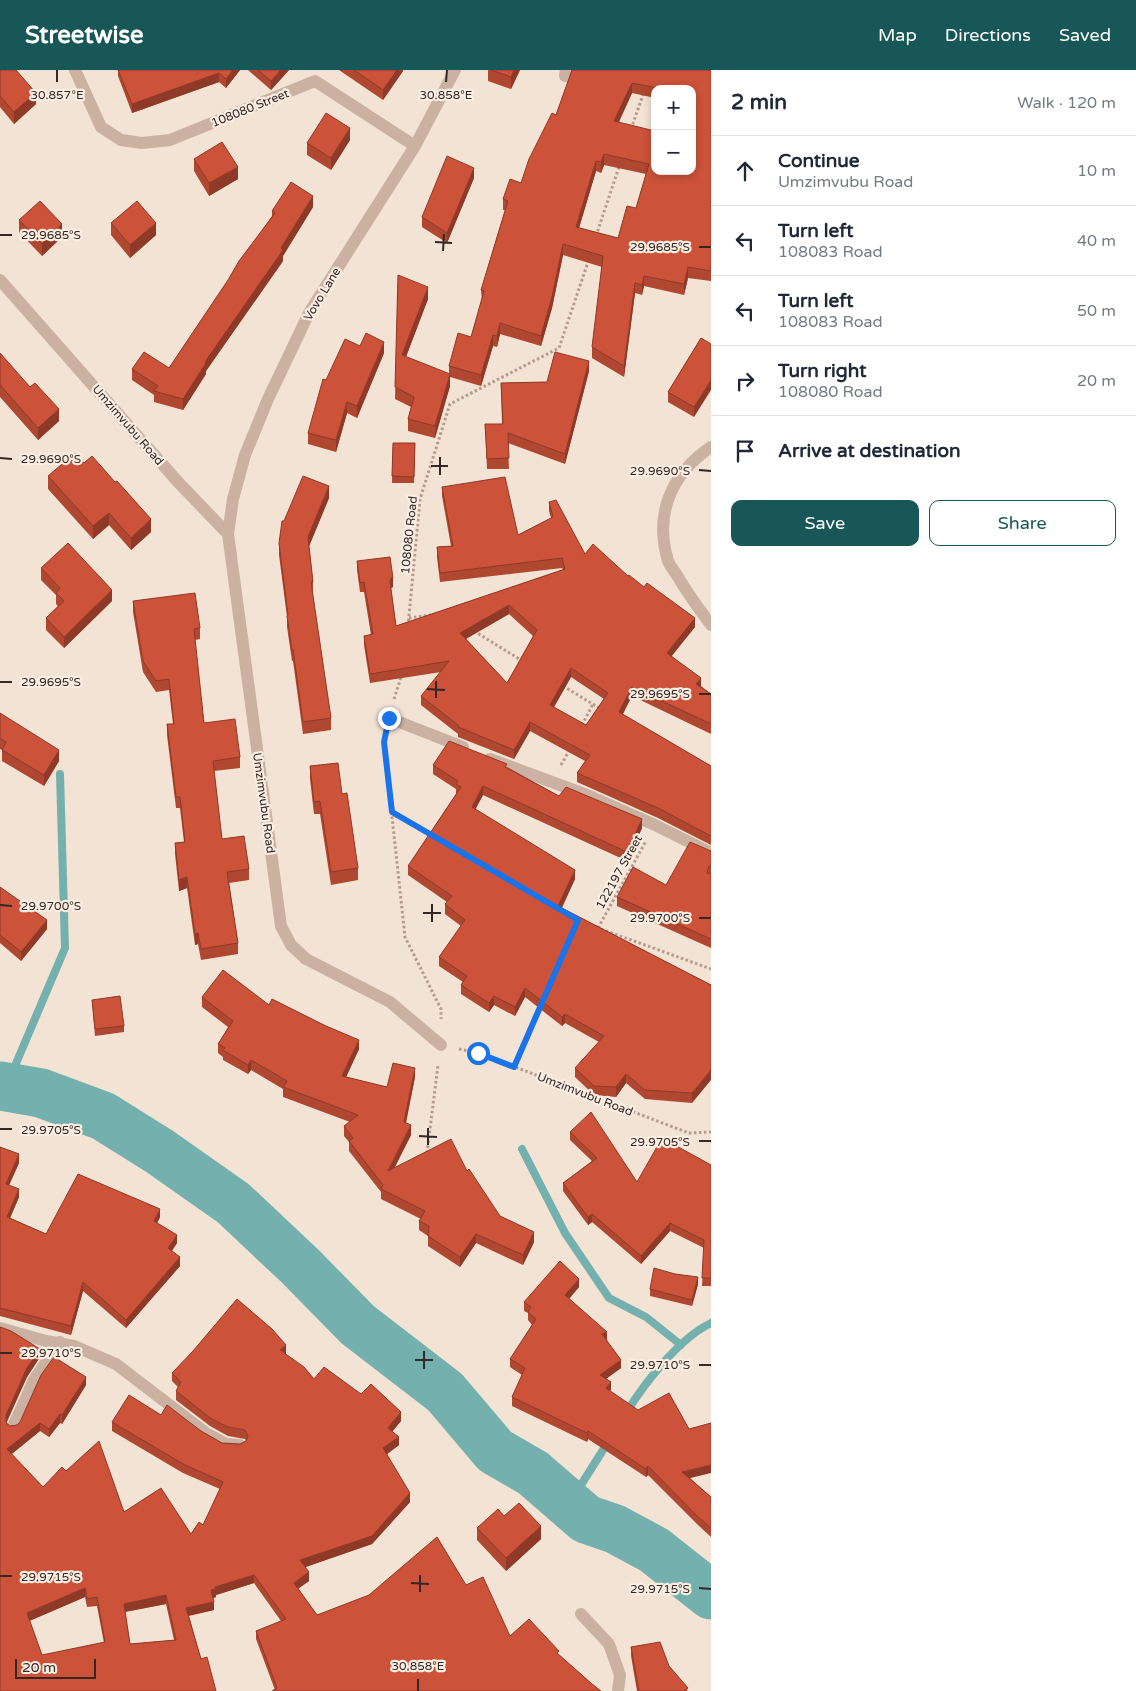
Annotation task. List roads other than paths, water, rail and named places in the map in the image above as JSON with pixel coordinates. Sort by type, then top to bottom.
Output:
[{"type":"street","name":"108080 Street","points":[[75,70],[101,126],[121,140],[142,143],[170,140],[315,81],[415,146]]},
{"type":"street","name":"Vovo Lane","points":[[228,534],[233,499],[245,455],[268,400],[305,322],[415,146],[455,70]]},
{"type":"street","name":"Umzimvubu Road","points":[[0,280],[178,482],[228,534],[281,926],[291,945],[306,959],[390,1002],[441,1045]]},
{"type":"street","points":[[711,447],[699,455],[682,472],[668,496],[662,528],[668,562],[711,625]]},
{"type":"street","points":[[389,718],[587,795],[655,825],[711,853]]},
{"type":"street","points":[[0,1328],[46,1341],[60,1342],[88,1351],[116,1364],[206,1433],[226,1444],[240,1445]]},
{"type":"street","points":[[13,1428],[34,1380],[60,1342]]},
{"type":"street","points":[[581,1614],[610,1644],[620,1675],[618,1691]]},
{"type":"waterway","points":[[6,1087],[65,948],[60,774]]},
{"type":"waterway","points":[[0,1086],[41,1093],[103,1116],[159,1151],[233,1203],[300,1266],[358,1325],[445,1392],[495,1451],[533,1473],[586,1519],[615,1529],[654,1550],[711,1595]]},
{"type":"waterway","points":[[522,1149],[565,1233],[609,1298],[646,1317],[681,1345]]},
{"type":"waterway","points":[[626,1413],[652,1376],[675,1350],[687,1339],[711,1323]]},
{"type":"waterway","points":[[569,1504],[608,1442]]}]
